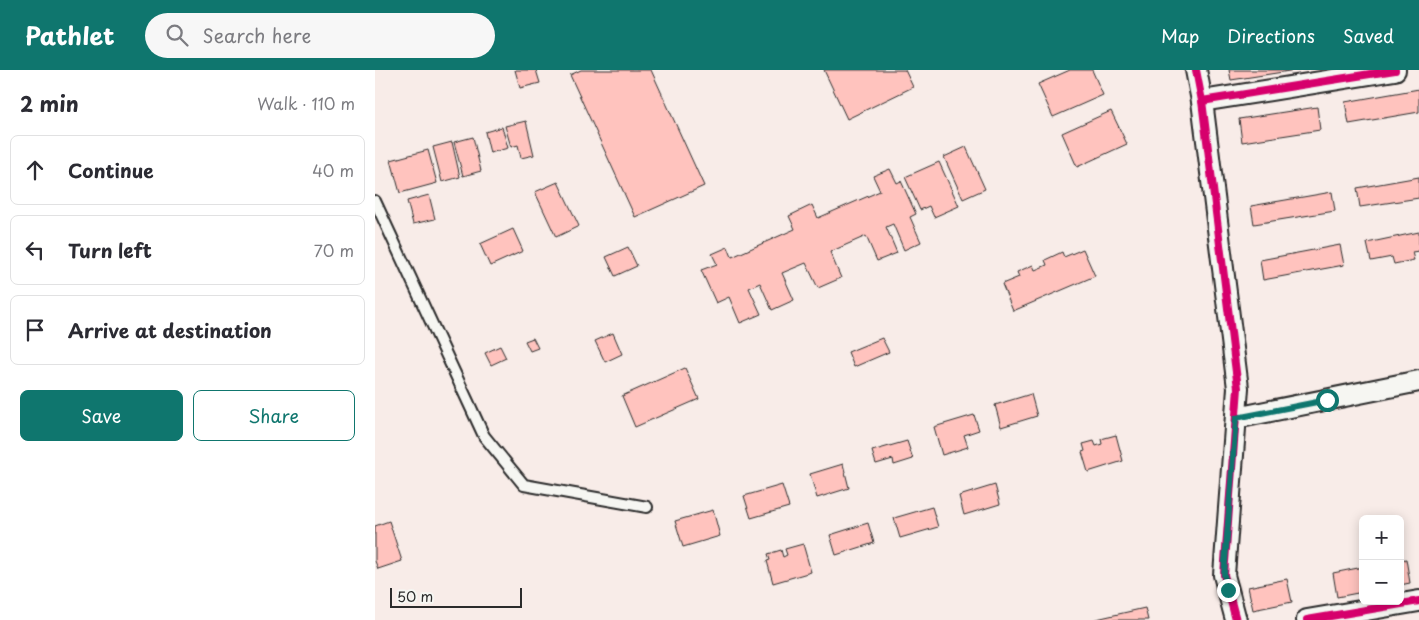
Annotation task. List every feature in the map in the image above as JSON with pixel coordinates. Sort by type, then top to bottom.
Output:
[{"type":"street","points":[[1196,70],[1202,101],[1238,388],[1224,575],[1236,620]]},
{"type":"street","points":[[1202,101],[1395,70]]},
{"type":"street","points":[[1236,418],[1419,381]]},
{"type":"street","points":[[1307,620],[1419,601]]},
{"type":"lane","points":[[375,201],[484,436],[524,485],[647,507]]},
{"type":"building","points":[[515,70],[536,70],[540,83],[520,88]]},
{"type":"building","points":[[581,70],[651,70],[704,186],[635,217],[570,75]]},
{"type":"building","points":[[824,70],[905,70],[913,87],[847,119]]},
{"type":"building","points":[[1070,70],[1092,70],[1103,95],[1053,117],[1038,84]]},
{"type":"building","points":[[1229,70],[1296,70],[1231,80]]},
{"type":"building","points":[[1419,89],[1419,112],[1349,124],[1345,102]]},
{"type":"building","points":[[1317,107],[1320,130],[1242,142],[1239,119]]},
{"type":"building","points":[[1111,111],[1127,144],[1077,167],[1062,133]]},
{"type":"building","points":[[526,121],[534,155],[521,158],[518,145],[511,147],[505,126]]},
{"type":"building","points":[[502,127],[508,148],[490,153],[485,132]]},
{"type":"building","points":[[473,137],[481,171],[463,176],[454,142]]},
{"type":"building","points":[[452,142],[460,177],[442,182],[433,147]]},
{"type":"building","points":[[966,147],[985,189],[963,199],[944,157]]},
{"type":"building","points":[[428,150],[437,183],[400,193],[391,160]]},
{"type":"building","points":[[939,162],[959,206],[934,217],[929,206],[920,210],[905,177]]},
{"type":"building","points":[[890,169],[897,183],[901,181],[916,214],[910,217],[921,242],[904,250],[893,224],[886,227],[897,253],[877,261],[866,236],[830,252],[841,278],[818,288],[806,263],[782,273],[794,300],[772,310],[760,283],[749,288],[761,314],[740,323],[729,297],[716,303],[701,270],[717,264],[712,254],[728,247],[732,257],[795,229],[789,216],[812,205],[818,218],[880,191],[873,176]]},
{"type":"building","points":[[1419,177],[1419,198],[1360,207],[1357,188]]},
{"type":"building","points":[[558,182],[579,226],[556,237],[535,192]]},
{"type":"building","points":[[1332,192],[1335,211],[1254,224],[1251,206]]},
{"type":"building","points":[[429,195],[435,219],[413,224],[407,201]]},
{"type":"building","points":[[513,229],[523,251],[490,266],[480,244]]},
{"type":"building","points":[[1419,232],[1419,251],[1412,252],[1414,260],[1394,264],[1392,257],[1371,261],[1367,243]]},
{"type":"building","points":[[1340,245],[1344,265],[1263,280],[1260,260]]},
{"type":"building","points":[[628,247],[637,266],[615,276],[606,257]]},
{"type":"building","points":[[1083,249],[1095,276],[1013,311],[1002,284],[1019,277],[1017,272],[1033,265],[1035,270],[1047,265],[1045,260],[1062,252],[1064,257]]},
{"type":"building","points":[[613,333],[622,354],[605,362],[595,341]]},
{"type":"building","points":[[533,338],[538,348],[530,351],[525,341]]},
{"type":"building","points":[[882,338],[889,352],[854,367],[848,352]]},
{"type":"building","points":[[500,346],[506,358],[491,365],[485,353]]},
{"type":"building","points":[[685,368],[699,399],[635,427],[622,396]]},
{"type":"building","points":[[1031,394],[1037,416],[1001,427],[995,405]]},
{"type":"building","points":[[974,415],[979,430],[964,435],[968,447],[942,455],[934,427]]},
{"type":"building","points":[[1116,435],[1123,461],[1088,472],[1082,452],[1085,451],[1083,444],[1094,441],[1096,446],[1102,444],[1101,439]]},
{"type":"building","points":[[907,441],[913,459],[894,465],[893,459],[876,464],[872,451]]},
{"type":"building","points":[[843,464],[849,488],[817,498],[810,474]]},
{"type":"building","points":[[782,485],[789,507],[751,518],[744,496]]},
{"type":"building","points":[[995,485],[1000,504],[964,515],[959,496]]},
{"type":"building","points":[[932,507],[938,527],[900,538],[894,518]]},
{"type":"building","points":[[713,510],[720,536],[683,547],[675,521]]},
{"type":"building","points":[[389,521],[402,561],[378,569],[375,561],[375,526]]},
{"type":"building","points":[[868,523],[874,543],[836,555],[830,535]]},
{"type":"building","points":[[803,544],[811,572],[773,583],[767,561],[770,560],[768,554],[781,550],[783,557],[787,555],[785,549]]},
{"type":"building","points":[[1406,559],[1410,583],[1404,584],[1404,560]]},
{"type":"building","points":[[1359,568],[1359,593],[1337,597],[1333,573]]},
{"type":"building","points":[[1287,579],[1292,602],[1253,610],[1248,587]]},
{"type":"building","points":[[1145,608],[1148,620],[1092,620]]},
{"type":"cycle path","points":[[1196,70],[1202,101],[1238,388],[1224,575],[1236,620]]},
{"type":"cycle path","points":[[1202,101],[1395,70]]},
{"type":"cycle path","points":[[1307,620],[1419,601]]},
{"type":"route","points":[[1228,590],[1224,575],[1236,418],[1327,400]]}]
